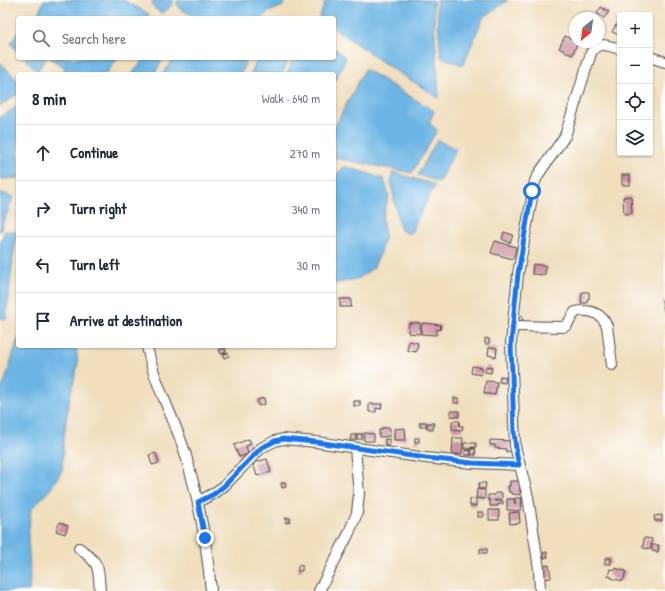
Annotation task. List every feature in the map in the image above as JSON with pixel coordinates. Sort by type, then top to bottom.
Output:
[{"type":"street","points":[[540,591],[539,569],[528,497],[516,451],[514,426],[511,343],[518,274],[535,181],[565,136],[593,50],[601,44],[617,48]]},
{"type":"street","points":[[653,58],[665,62]]},
{"type":"street","points":[[513,326],[563,327],[567,325],[575,312],[591,311],[605,321],[607,326],[612,365]]},
{"type":"street","points":[[148,348],[154,372],[186,455],[198,502],[205,538],[211,591]]},
{"type":"street","points":[[198,502],[214,494],[224,486],[261,448],[283,439],[426,458],[472,463],[519,465]]},
{"type":"street","points":[[319,591],[348,535],[357,513],[359,494],[355,448]]},
{"type":"street","points":[[79,548],[96,563],[100,591]]},
{"type":"water","points":[[44,0],[123,0],[149,14],[148,16],[37,16]]},
{"type":"water","points":[[153,0],[173,0],[173,4],[164,13],[158,11],[152,5]]},
{"type":"water","points":[[178,0],[284,1],[283,6],[268,12],[264,16],[195,16],[181,10],[177,4]]},
{"type":"water","points":[[326,0],[433,0],[439,98],[388,66],[336,29],[336,16],[320,16]]},
{"type":"water","points":[[436,0],[508,0],[483,18],[463,65],[441,57]]},
{"type":"water","points":[[16,35],[16,50],[11,44]]},
{"type":"water","points":[[336,50],[346,58],[336,79],[336,72],[288,72],[293,60],[336,60]]},
{"type":"water","points":[[26,60],[45,60],[37,71]]},
{"type":"water","points":[[52,60],[116,60],[108,72],[61,72],[66,68]]},
{"type":"water","points":[[143,60],[163,60],[155,72],[134,72]]},
{"type":"water","points":[[172,60],[246,61],[242,72],[164,72]]},
{"type":"water","points":[[257,60],[288,60],[283,72],[252,72]]},
{"type":"water","points":[[0,62],[16,79],[16,95],[0,106]]},
{"type":"water","points":[[365,69],[434,111],[429,123],[437,130],[412,173],[336,158],[336,124]]},
{"type":"water","points":[[16,107],[16,178],[0,178],[0,117]]},
{"type":"water","points":[[437,140],[456,149],[439,182],[418,175]]},
{"type":"water","points":[[345,166],[384,179],[389,196],[382,218],[385,236],[379,256],[373,268],[359,278],[336,284],[336,175]]},
{"type":"water","points":[[393,172],[435,185],[410,234],[401,230],[399,225],[391,183]]},
{"type":"water","points":[[0,192],[13,197],[0,232]]},
{"type":"water","points":[[5,231],[16,232],[6,319],[0,318],[0,244]]},
{"type":"water","points":[[16,345],[16,348],[76,348],[78,363],[69,401],[64,435],[62,470],[50,490],[31,509],[28,536],[30,575],[29,591],[0,591],[0,393]]},
{"type":"building","points":[[601,7],[609,12],[605,17],[605,12],[598,12]]},
{"type":"building","points":[[616,25],[617,26],[617,34],[612,32]]},
{"type":"building","points":[[565,36],[569,38],[569,48],[575,48],[572,55],[559,48]]},
{"type":"building","points":[[622,175],[630,175],[630,185],[622,185]]},
{"type":"building","points":[[631,196],[632,213],[624,214],[623,197]]},
{"type":"building","points":[[504,232],[513,235],[510,243],[502,239]]},
{"type":"building","points":[[495,241],[516,247],[513,259],[491,253]]},
{"type":"building","points":[[533,264],[546,266],[545,275],[532,274]]},
{"type":"building","points":[[582,292],[589,292],[589,299],[587,299],[587,303],[581,303]]},
{"type":"building","points":[[340,299],[351,299],[351,307],[340,307]]},
{"type":"building","points":[[662,300],[665,300],[665,311],[664,311]]},
{"type":"building","points":[[519,315],[523,316],[522,322],[518,321]]},
{"type":"building","points":[[409,323],[420,323],[420,334],[408,333]]},
{"type":"building","points":[[422,323],[441,325],[440,330],[437,329],[436,335],[421,334]]},
{"type":"building","points":[[485,338],[489,339],[489,344],[485,344]]},
{"type":"building","points":[[409,341],[418,343],[416,352],[407,350]]},
{"type":"building","points":[[489,347],[497,348],[496,357],[488,355]]},
{"type":"building","points":[[225,348],[226,352],[221,354],[219,350]]},
{"type":"building","points":[[228,353],[229,356],[224,358],[223,354]]},
{"type":"building","points":[[472,366],[483,368],[481,375],[471,373]]},
{"type":"building","points":[[486,366],[492,367],[491,373],[485,372]]},
{"type":"building","points":[[500,376],[506,377],[505,383],[499,382]]},
{"type":"building","points":[[486,381],[497,382],[495,395],[484,393]]},
{"type":"building","points":[[264,398],[265,404],[258,406],[257,400]]},
{"type":"building","points":[[454,398],[459,398],[459,403],[454,403]]},
{"type":"building","points":[[354,401],[360,401],[360,406],[354,406]]},
{"type":"building","points":[[369,404],[382,404],[381,409],[376,408],[376,412],[369,412]]},
{"type":"building","points":[[451,411],[459,411],[459,417],[451,416]]},
{"type":"building","points":[[452,421],[460,421],[459,426],[463,426],[462,431],[452,430]]},
{"type":"building","points":[[420,422],[426,422],[426,427],[420,427]]},
{"type":"building","points":[[427,423],[434,423],[433,430],[427,429]]},
{"type":"building","points":[[382,428],[390,428],[390,436],[379,437],[379,430],[382,430]]},
{"type":"building","points":[[405,428],[406,440],[394,440],[394,429]]},
{"type":"building","points":[[364,433],[374,434],[374,441],[364,441]]},
{"type":"building","points":[[357,434],[362,434],[362,439],[357,439]]},
{"type":"building","points":[[351,435],[356,435],[356,440],[350,440]]},
{"type":"building","points":[[415,438],[419,438],[419,442],[415,442]]},
{"type":"building","points":[[453,438],[463,438],[462,454],[452,454]]},
{"type":"building","points":[[249,439],[251,444],[246,446],[248,454],[239,457],[234,445]]},
{"type":"building","points":[[385,439],[389,439],[389,446],[385,446]]},
{"type":"building","points":[[490,440],[511,441],[511,451],[506,452],[506,449],[495,448],[495,445],[490,445]]},
{"type":"building","points":[[464,443],[476,443],[476,448],[471,447],[471,449],[464,449]]},
{"type":"building","points":[[475,448],[476,455],[471,455],[471,449]]},
{"type":"building","points":[[471,450],[471,455],[465,455],[465,451]]},
{"type":"building","points":[[156,453],[159,463],[152,465],[149,455]]},
{"type":"building","points":[[267,459],[271,472],[257,476],[253,463]]},
{"type":"building","points":[[510,481],[520,481],[520,493],[523,492],[523,495],[512,494],[509,492],[508,486],[510,486]]},
{"type":"building","points":[[285,482],[286,487],[282,488],[281,483]]},
{"type":"building","points":[[479,483],[486,483],[485,489],[478,489]]},
{"type":"building","points":[[477,489],[485,490],[485,499],[476,498]]},
{"type":"building","points":[[495,493],[502,493],[502,500],[494,501],[503,501],[503,504],[498,504],[498,506],[490,506],[488,495],[495,495]]},
{"type":"building","points":[[515,498],[522,498],[521,510],[507,510],[507,499],[514,499],[515,504]]},
{"type":"building","points":[[470,499],[476,499],[476,506],[470,506]]},
{"type":"building","points":[[489,510],[499,510],[499,520],[489,520]]},
{"type":"building","points":[[478,512],[483,512],[483,517],[478,517]]},
{"type":"building","points":[[519,512],[520,523],[510,524],[509,513]]},
{"type":"building","points":[[662,515],[662,521],[655,521],[654,516]]},
{"type":"building","points":[[285,518],[290,518],[290,522],[286,523]]},
{"type":"building","points":[[60,522],[68,526],[65,534],[56,531]]},
{"type":"building","points":[[644,538],[652,539],[651,549],[643,548]]},
{"type":"building","points":[[652,545],[659,545],[658,552],[652,551]]},
{"type":"building","points":[[480,549],[487,549],[487,553],[480,553]]},
{"type":"building","points":[[547,552],[548,557],[544,558],[543,553]]},
{"type":"building","points":[[605,558],[611,558],[611,564],[605,564]]},
{"type":"building","points":[[302,565],[302,571],[298,571],[298,566]]},
{"type":"building","points":[[549,565],[551,578],[543,579],[542,570],[545,570],[544,566]]},
{"type":"building","points":[[614,568],[626,571],[623,581],[608,576],[610,569],[614,570]]},
{"type":"route","points":[[205,538],[198,502],[214,494],[224,486],[261,448],[283,439],[316,442],[426,458],[472,463],[519,465],[514,433],[511,343],[518,274],[532,191]]}]
